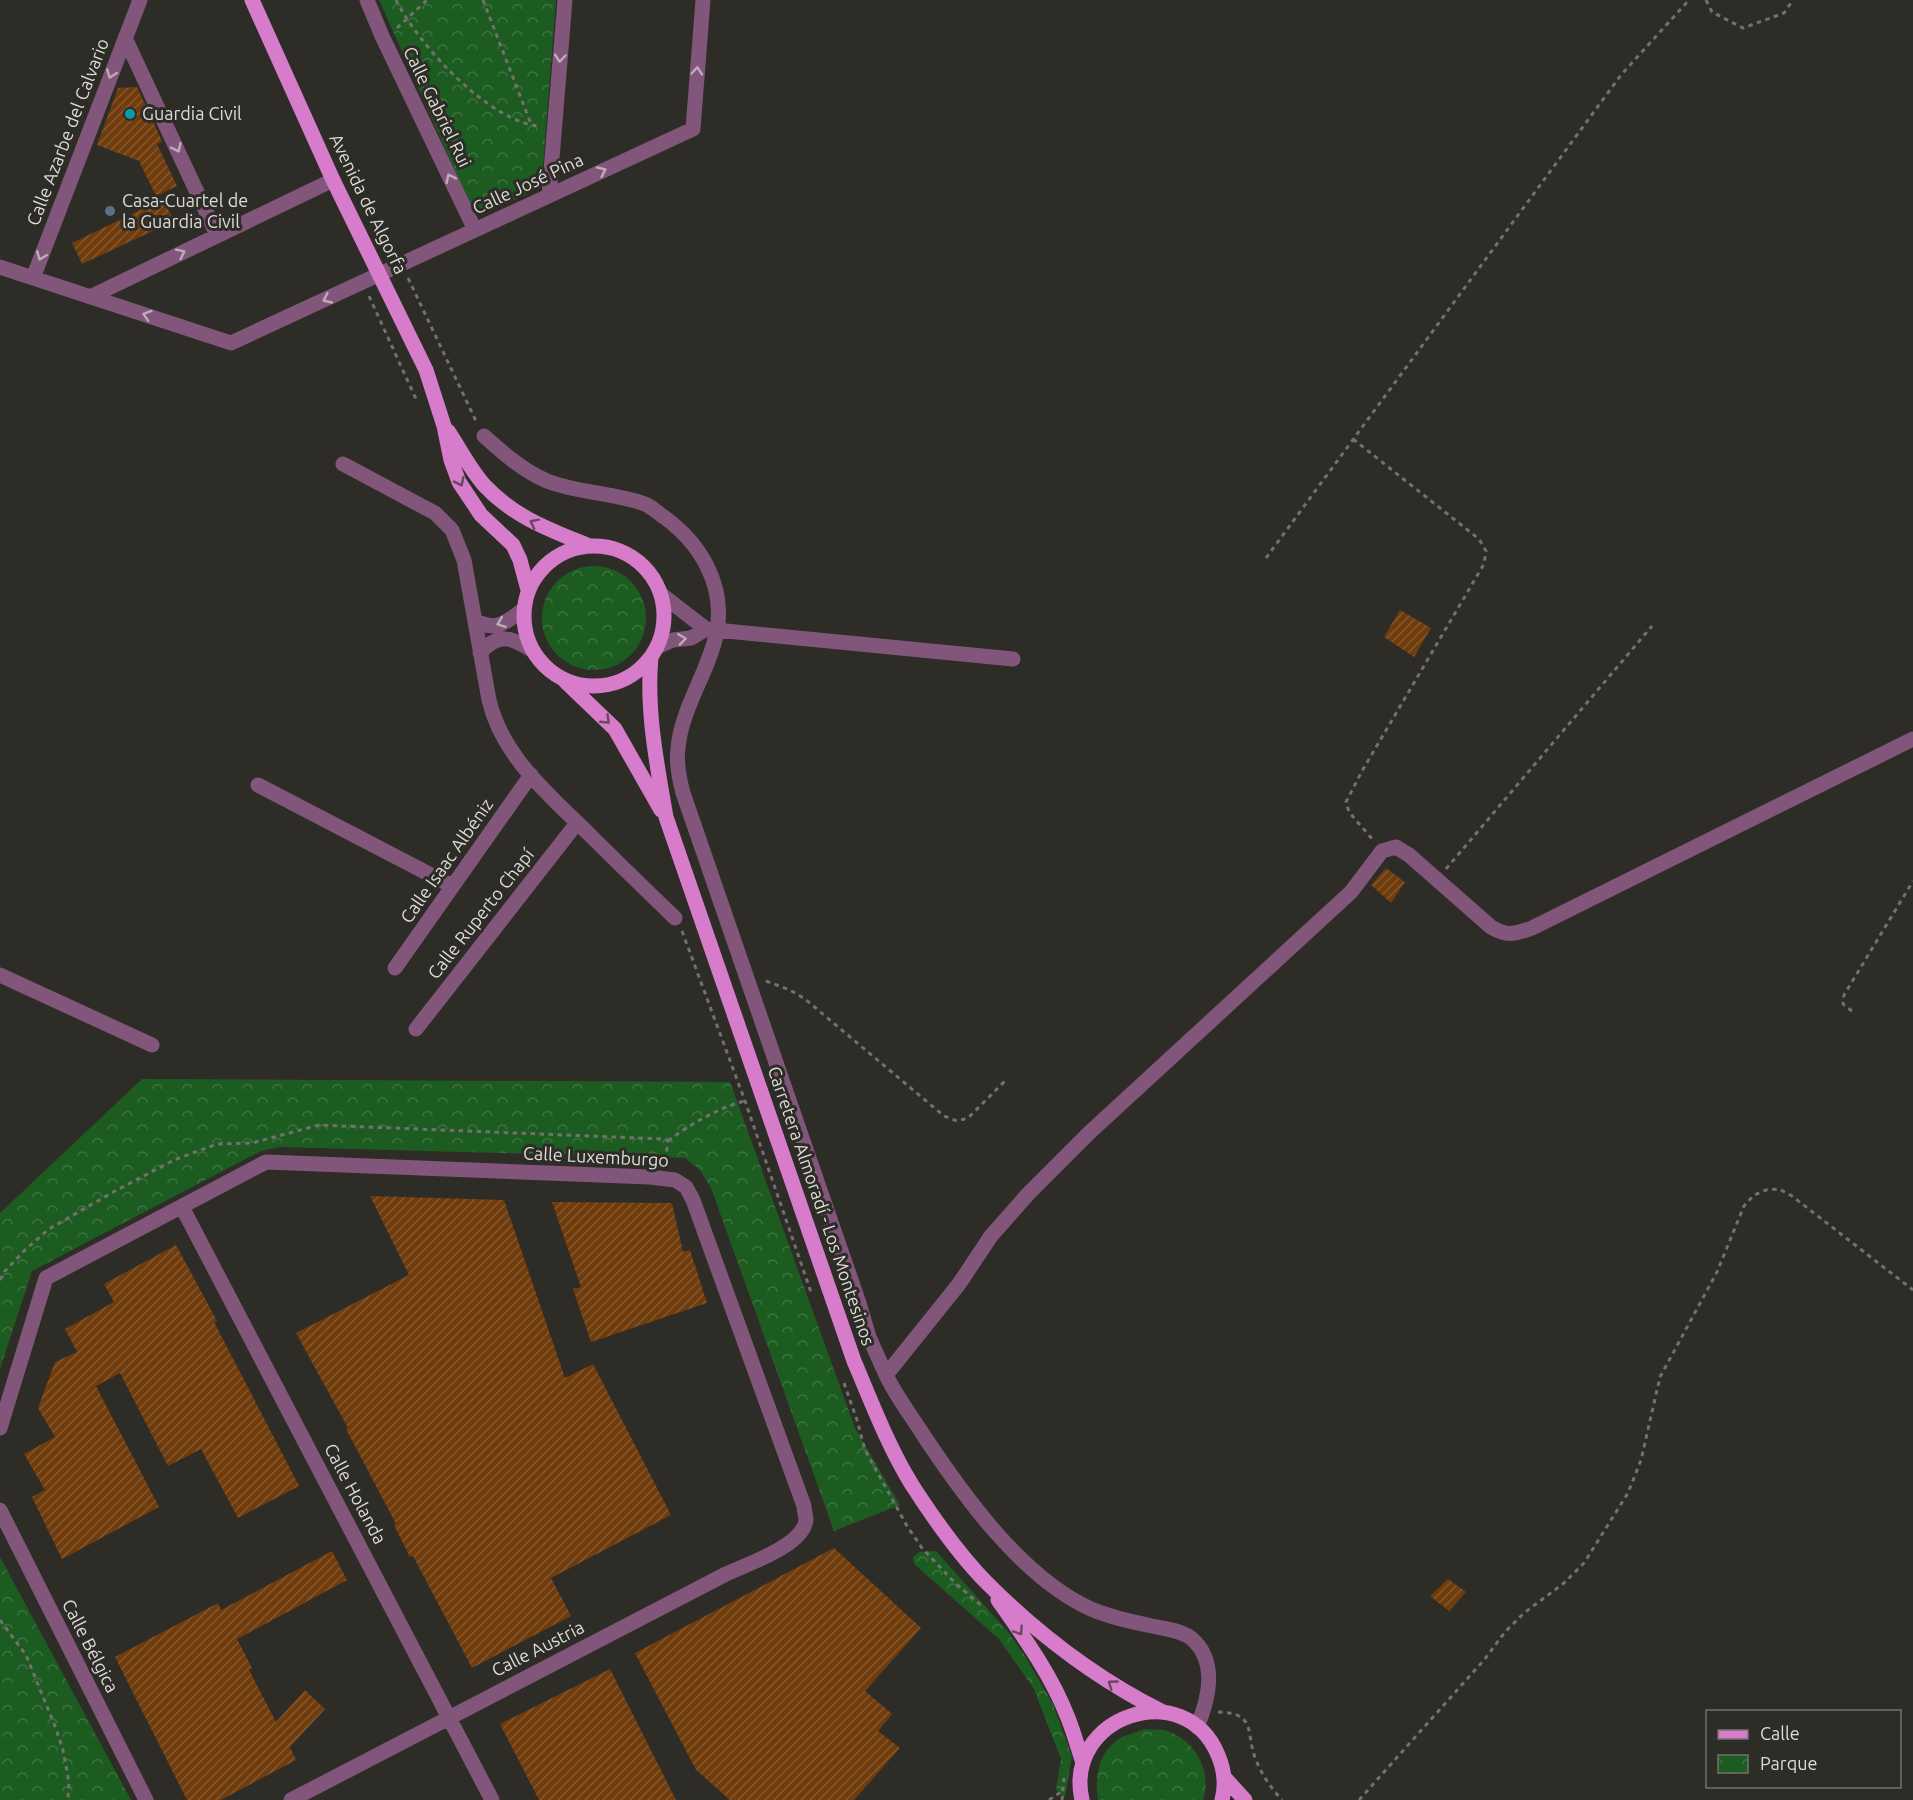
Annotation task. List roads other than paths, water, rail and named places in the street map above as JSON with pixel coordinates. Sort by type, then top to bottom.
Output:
[{"type":"main road","name":"Avenida de Algorfa","points":[[252,0],[333,180],[426,370],[459,482],[482,515],[513,545],[520,560],[528,590]]},
{"type":"main road","name":"Avenida de Algorfa","points":[[444,426],[471,468],[484,485],[502,502],[532,523],[588,545]]},
{"type":"main road","points":[[588,545],[615,548],[628,554],[649,571],[662,595],[664,622],[654,652],[633,674],[611,684],[587,686],[564,680],[552,672],[533,651],[525,631],[524,609],[528,590],[546,564],[573,548],[588,545]]},
{"type":"main road","name":"Carretera Almoradí - Los Montesinos","points":[[654,652],[649,677],[656,759],[666,817],[854,1361],[887,1438],[911,1483],[934,1518],[960,1553],[987,1583],[1048,1637],[1127,1694],[1163,1712],[1187,1720],[1197,1727]]},
{"type":"main road","name":"Carretera Almoradí - Los Montesinos","points":[[564,680],[615,729],[666,817]]},
{"type":"main road","name":"Carretera Almoradí - Los Montesinos","points":[[987,1583],[1055,1690],[1068,1717],[1083,1763]]},
{"type":"main road","points":[[1075,1796],[1083,1763],[1090,1747],[1100,1734],[1129,1715],[1163,1712]]},
{"type":"main road","points":[[1197,1727],[1216,1749],[1224,1777],[1222,1800]]},
{"type":"main road","points":[[1224,1777],[1245,1800]]},
{"type":"street","name":"Calle Azarbe del Calvario","points":[[33,278],[140,0]]},
{"type":"street","name":"Calle Gabriel Rui","points":[[367,0],[475,230]]},
{"type":"street","points":[[549,195],[565,0]]},
{"type":"street","name":"Calle José Pina","points":[[0,267],[231,343],[693,129],[703,0]]},
{"type":"street","points":[[125,38],[217,235]]},
{"type":"street","points":[[90,297],[333,180]]},
{"type":"street","points":[[484,436],[517,464],[547,481],[610,494],[648,505],[679,528],[702,554],[714,583],[717,603],[709,655],[681,726],[678,771],[682,793],[869,1337],[886,1375],[933,1449],[981,1516],[1046,1580],[1093,1610],[1173,1630],[1191,1638],[1207,1660],[1209,1688],[1204,1712],[1197,1727]]},
{"type":"street","points":[[343,464],[435,513],[452,530],[464,560],[493,717],[500,734],[531,775],[675,918]]},
{"type":"street","points":[[662,595],[712,629],[1013,659]]},
{"type":"street","points":[[476,621],[485,626],[495,627],[524,609]]},
{"type":"street","points":[[654,652],[673,640],[691,638],[712,629]]},
{"type":"street","points":[[480,654],[497,639],[504,638],[533,651]]},
{"type":"street","points":[[886,1375],[959,1284],[991,1236],[1028,1194],[1106,1117],[1351,892],[1382,851],[1396,847],[1409,855],[1491,927],[1503,934],[1523,931],[1913,739]]},
{"type":"street","name":"Calle Isaac Albéniz","points":[[394,968],[531,775]]},
{"type":"street","points":[[258,785],[452,886]]},
{"type":"street","name":"Calle Ruperto Chapí","points":[[417,1029],[577,823]]},
{"type":"street","points":[[0,975],[152,1045]]},
{"type":"street","name":"Calle Luxemburgo","points":[[182,1207],[267,1162],[650,1177],[675,1180],[686,1187],[693,1200],[711,1248],[804,1506],[806,1520],[802,1532]]},
{"type":"street","points":[[0,1428],[46,1278],[182,1207]]},
{"type":"street","name":"Calle Holanda","points":[[182,1207],[492,1800]]},
{"type":"street","name":"Calle Bélgica","points":[[0,1510],[146,1800]]},
{"type":"street","name":"Calle Austria","points":[[291,1800],[726,1574],[779,1550],[802,1532]]},
{"type":"place","name":"Guardia Civil","points":[[130,114]]},
{"type":"place","name":"Casa-Cuartel de la Guardia Civil","points":[[110,211]]}]
